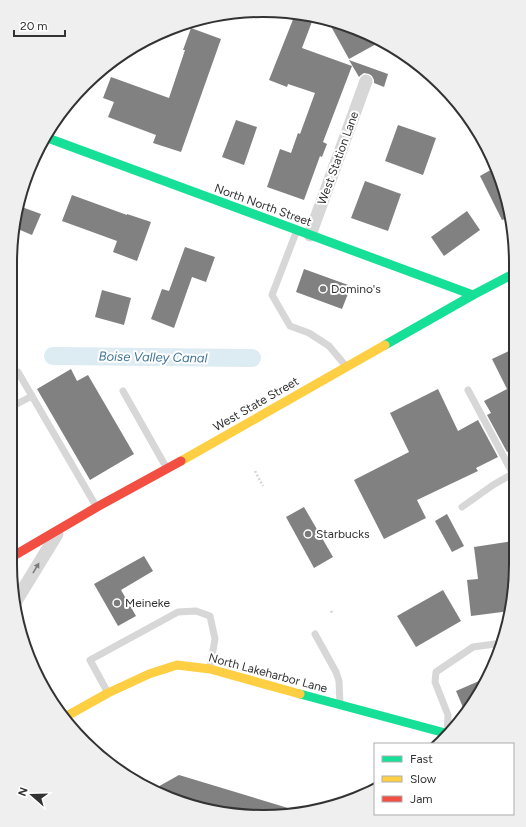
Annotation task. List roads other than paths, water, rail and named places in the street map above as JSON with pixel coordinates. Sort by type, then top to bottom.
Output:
[{"type":"street","name":"West Station Lane","points":[[310,235],[366,81]]},
{"type":"street","name":"North North Street","points":[[51,139],[473,294]]},
{"type":"street","name":"West State Street","points":[[17,554],[97,506],[167,469],[473,294],[509,276]]},
{"type":"street","points":[[19,596],[59,530]]},
{"type":"street","name":"North Lakeharbor Lane","points":[[69,715],[108,693],[149,674],[177,665],[210,669],[441,733]]},
{"type":"lane","points":[[297,230],[272,295],[290,326],[309,333],[329,346],[346,367]]},
{"type":"lane","points":[[17,372],[97,506]]},
{"type":"lane","points":[[468,390],[509,464]]},
{"type":"lane","points":[[123,391],[167,469]]},
{"type":"lane","points":[[17,405],[32,396]]},
{"type":"lane","points":[[462,508],[493,485],[509,476]]},
{"type":"lane","points":[[108,693],[90,660],[178,612],[196,611],[210,616],[215,639],[210,669]]},
{"type":"lane","points":[[315,634],[339,681],[340,704]]},
{"type":"lane","points":[[448,726],[448,715],[435,682],[436,672],[473,647],[496,644]]},
{"type":"waterway","name":"Boise Valley Canal","points":[[53,356],[252,358]]},
{"type":"place","name":"Domino's","points":[[323,289]]},
{"type":"place","name":"Starbucks","points":[[308,534]]},
{"type":"place","name":"Meineke","points":[[117,603]]}]
